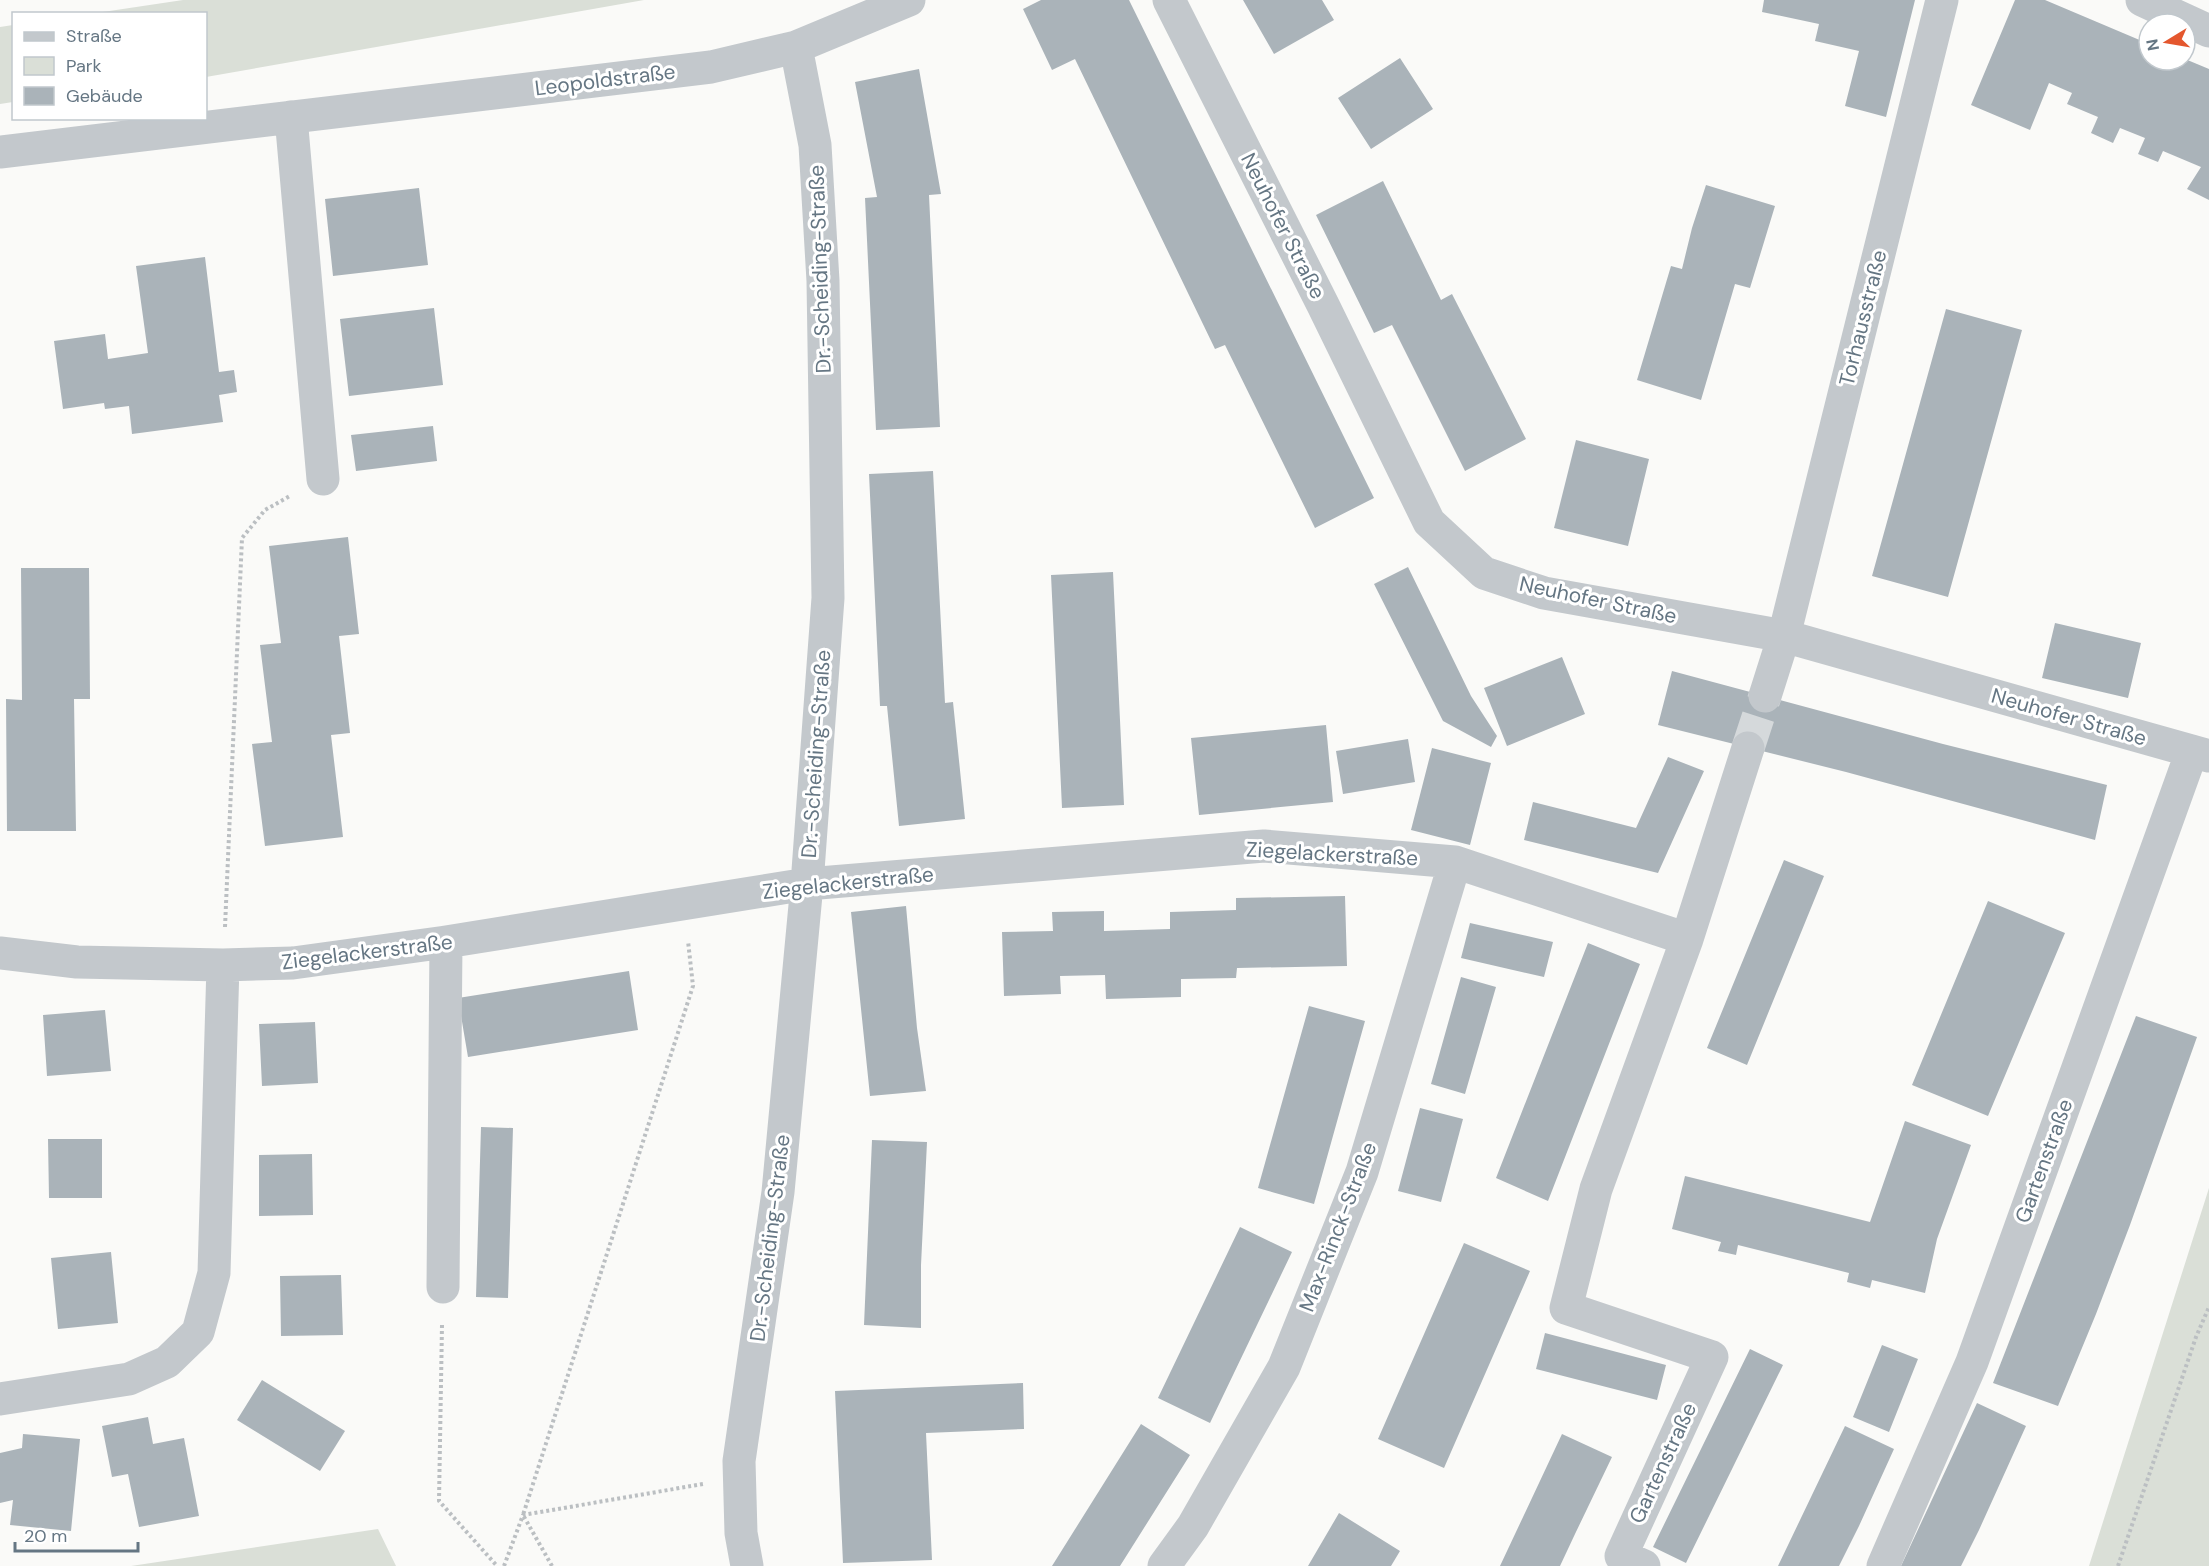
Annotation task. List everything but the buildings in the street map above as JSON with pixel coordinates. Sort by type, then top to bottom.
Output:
[{"type":"street","name":"Leopoldstraße","points":[[0,152],[711,67],[796,47],[909,0]]},
{"type":"street","name":"Neuhofer Straße","points":[[1169,0],[1318,295],[1429,522],[1484,573],[1544,593],[1784,636],[2200,754]]},
{"type":"street","name":"Torhausstraße","points":[[1784,636],[1942,0]]},
{"type":"street","points":[[2142,0],[2209,31]]},
{"type":"street","name":"Dr.-Scheiding-Straße","points":[[747,1566],[741,1533],[739,1461],[778,1192],[807,884],[828,598],[822,270],[815,145],[796,47]]},
{"type":"street","points":[[291,117],[322,479]]},
{"type":"street","points":[[1765,696],[1784,636]]},
{"type":"street","points":[[1687,939],[1748,748]]},
{"type":"street","name":"Gartenstraße","points":[[1882,1566],[1972,1362],[2200,754]]},
{"type":"street","name":"Ziegelackerstraße","points":[[0,953],[77,962],[223,965],[293,963],[446,942],[807,884],[1264,846],[1455,862],[1687,939]]},
{"type":"street","name":"Max-Rinck-Straße","points":[[1164,1566],[1193,1526],[1284,1366],[1362,1172],[1455,862]]},
{"type":"street","name":"Gartenstraße","points":[[1644,1566],[1621,1556],[1712,1357],[1566,1308],[1596,1189],[1687,939]]},
{"type":"street","points":[[443,1287],[446,942]]},
{"type":"street","points":[[0,1399],[129,1379],[167,1362],[198,1332],[214,1273],[223,965]]},
{"type":"path","points":[[223,965],[242,538],[265,510],[322,479]]},
{"type":"path","points":[[504,1566],[523,1515],[693,986],[683,905]]},
{"type":"path","points":[[443,1287],[439,1501],[497,1566]]},
{"type":"path","points":[[2118,1566],[2196,1337],[2209,1307]]},
{"type":"path","points":[[523,1515],[739,1477]]},
{"type":"path","points":[[523,1515],[552,1566]]},
{"type":"green space","points":[[183,0],[644,0],[207,77],[207,12],[103,12]]},
{"type":"green space","points":[[12,25],[12,102],[0,104],[0,27]]},
{"type":"green space","points":[[2209,1188],[2209,1566],[2089,1566]]},
{"type":"green space","points":[[378,1529],[396,1566],[131,1566]]},
{"type":"tunnel","points":[[1748,748],[1765,696]]}]
